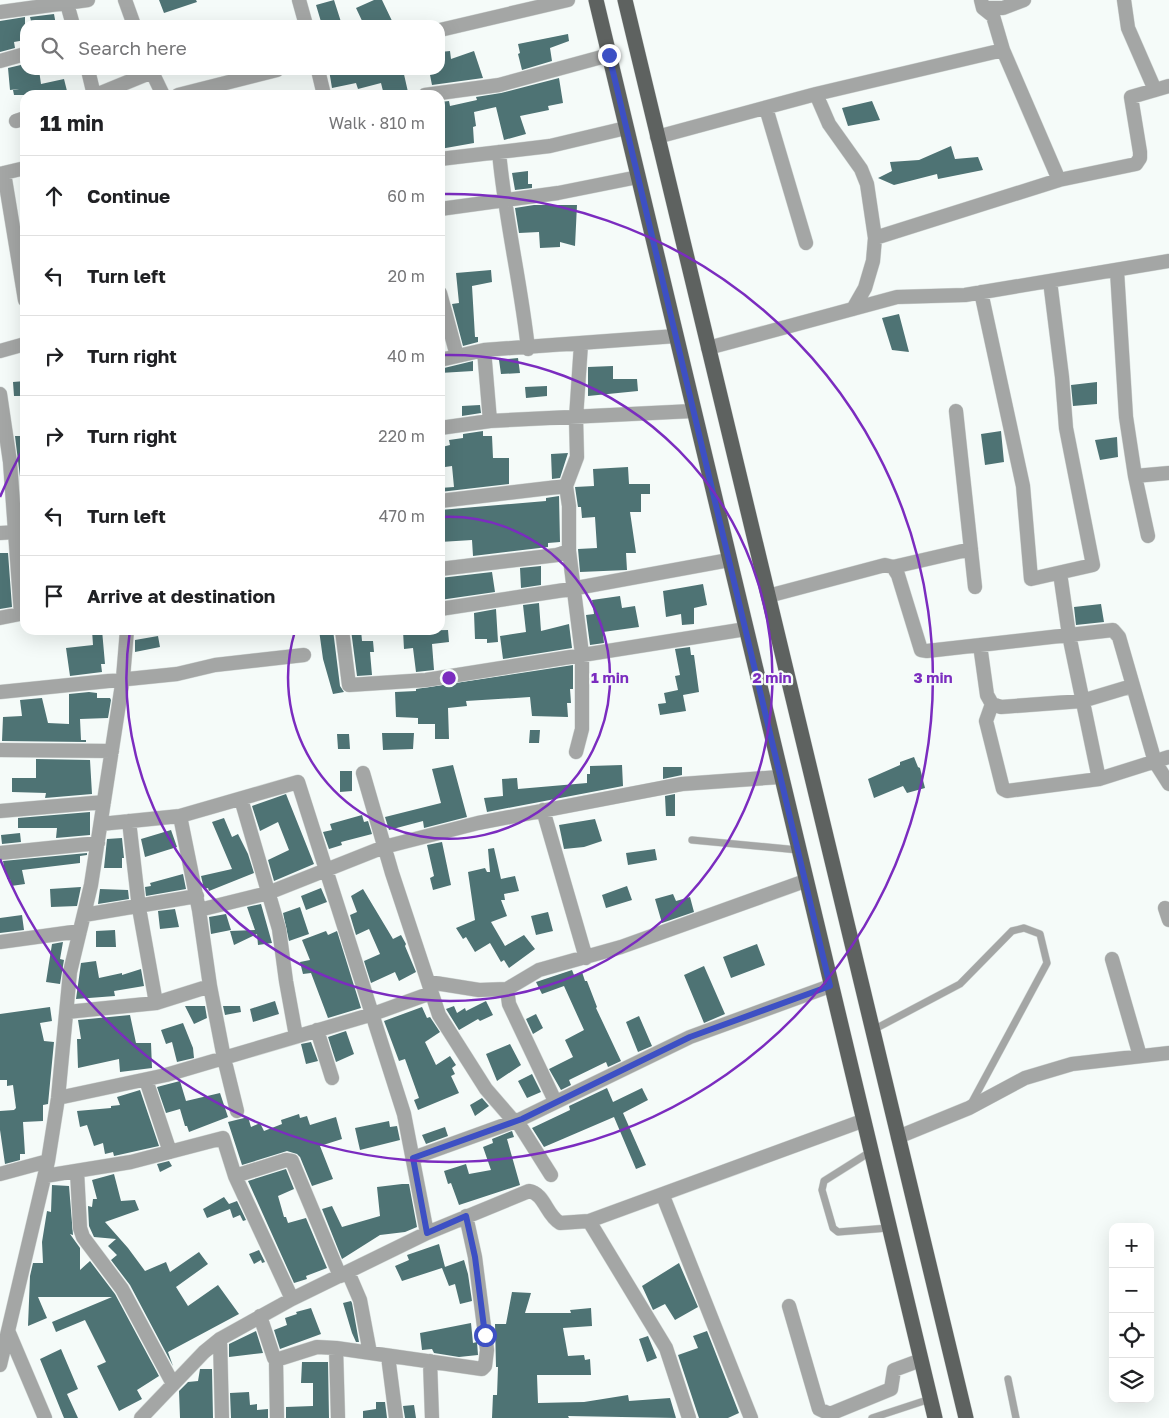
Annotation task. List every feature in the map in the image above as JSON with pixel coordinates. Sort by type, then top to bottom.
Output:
[{"type":"main road","points":[[596,0],[862,1120],[935,1418]]},
{"type":"main road","points":[[625,0],[966,1418]]},
{"type":"street","points":[[0,12],[88,0]]},
{"type":"street","points":[[125,0],[132,20]]},
{"type":"street","points":[[299,0],[305,20]]},
{"type":"street","points":[[445,29],[568,0]]},
{"type":"street","points":[[982,4],[1004,8],[1024,0]]},
{"type":"street","points":[[1124,0],[1128,28],[1155,90]]},
{"type":"street","points":[[66,2],[71,20]]},
{"type":"street","points":[[982,4],[993,16],[1004,50],[1059,180]]},
{"type":"street","points":[[657,137],[816,94],[1004,50]]},
{"type":"street","points":[[0,61],[20,55]]},
{"type":"street","points":[[445,92],[499,85],[609,55]]},
{"type":"street","points":[[89,75],[94,90]]},
{"type":"street","points":[[107,90],[142,75]]},
{"type":"street","points":[[153,75],[160,90]]},
{"type":"street","points":[[198,90],[258,75]]},
{"type":"street","points":[[319,75],[323,90]]},
{"type":"street","points":[[875,238],[1059,180],[1136,164],[1140,158],[1140,152],[1131,97],[1169,86]]},
{"type":"street","points":[[816,94],[829,124],[861,169],[867,184],[875,238],[873,261],[865,288],[853,309]]},
{"type":"street","points":[[766,108],[806,243]]},
{"type":"street","points":[[445,158],[550,146],[626,128]]},
{"type":"street","points":[[499,152],[503,202],[524,313],[528,349]]},
{"type":"street","points":[[20,169],[2,174],[20,273]]},
{"type":"street","points":[[445,208],[503,202],[638,177]]},
{"type":"street","points":[[708,348],[897,297],[981,292],[1169,262]]},
{"type":"street","points":[[1118,271],[1126,417],[1135,476],[1148,536]]},
{"type":"street","points":[[981,292],[1023,486],[1031,578],[1093,565],[1066,428],[1062,377],[1050,281]]},
{"type":"street","points":[[445,312],[457,356]]},
{"type":"street","points":[[445,359],[484,350],[528,349],[676,336]]},
{"type":"street","points":[[576,752],[582,729],[582,654],[569,551],[569,506],[566,486],[577,457],[576,418],[581,344]]},
{"type":"street","points":[[0,351],[20,345]]},
{"type":"street","points":[[484,350],[490,421]]},
{"type":"street","points":[[0,394],[5,463],[20,583]]},
{"type":"street","points":[[445,427],[490,421],[694,411]]},
{"type":"street","points":[[956,411],[975,588]]},
{"type":"street","points":[[1135,476],[1169,473]]},
{"type":"street","points":[[445,500],[566,486]]},
{"type":"street","points":[[0,533],[15,532]]},
{"type":"street","points":[[768,596],[879,567],[893,567],[971,549]]},
{"type":"street","points":[[445,569],[557,555],[569,551]]},
{"type":"street","points":[[445,608],[573,589],[729,560]]},
{"type":"street","points":[[893,567],[898,575],[921,650],[980,646],[1113,630],[1116,632],[1156,762],[1169,784]]},
{"type":"street","points":[[1060,572],[1069,635],[1099,779]]},
{"type":"street","points":[[0,618],[20,615]]},
{"type":"street","points":[[343,635],[350,685],[426,680],[746,629]]},
{"type":"street","points":[[0,1365],[48,1161],[58,1098],[70,972],[84,916],[98,843],[123,678],[127,635]]},
{"type":"street","points":[[980,646],[986,696],[992,704],[1001,707],[1082,701],[1132,686]]},
{"type":"street","points":[[0,692],[176,674],[215,665],[304,655]]},
{"type":"street","points":[[992,704],[986,721],[1003,788],[1012,792],[1099,779],[1169,757]]},
{"type":"street","points":[[0,750],[112,751]]},
{"type":"street","points":[[363,773],[384,847],[439,1016],[486,1089],[512,1119],[517,1120],[551,1175]]},
{"type":"street","points":[[199,910],[268,893],[384,847],[478,823],[682,784],[780,777]]},
{"type":"street","points":[[101,824],[180,816],[298,782],[404,1114],[427,1233]]},
{"type":"street","points":[[241,799],[279,929],[296,1036]]},
{"type":"street","points":[[0,811],[104,802]]},
{"type":"street","points":[[542,810],[586,958]]},
{"type":"street","points":[[180,816],[199,910],[210,986],[224,1058],[237,1111]]},
{"type":"street","points":[[129,821],[138,908],[156,1003]]},
{"type":"street","points":[[0,854],[98,843]]},
{"type":"street","points":[[58,1098],[146,1080],[373,1014],[430,987],[479,990],[507,989],[539,970],[559,963],[586,958],[805,881]]},
{"type":"street","points":[[84,916],[138,908],[196,896]]},
{"type":"street","points":[[0,942],[80,931]]},
{"type":"street","points":[[1112,958],[1140,1056]]},
{"type":"street","points":[[67,1012],[156,1003],[210,986]]},
{"type":"street","points":[[413,1158],[517,1120],[690,1037],[830,986]]},
{"type":"street","points":[[507,989],[508,1004],[555,1101]]},
{"type":"street","points":[[317,1030],[332,1078]]},
{"type":"street","points":[[898,1137],[969,1108],[1025,1078],[1072,1064],[1169,1053]]},
{"type":"street","points":[[146,1080],[170,1152]]},
{"type":"street","points":[[142,1418],[204,1352],[220,1339],[292,1299],[466,1216],[529,1191],[540,1197],[549,1214],[560,1223],[589,1221],[663,1196],[862,1120]]},
{"type":"street","points":[[45,1176],[131,1162],[223,1138],[235,1176],[292,1299]]},
{"type":"street","points":[[235,1176],[286,1160],[292,1161],[344,1274],[360,1300],[370,1353]]},
{"type":"street","points":[[0,1174],[48,1161]]},
{"type":"street","points":[[77,1171],[82,1237],[122,1290],[174,1384]]},
{"type":"street","points":[[663,1196],[751,1418]]},
{"type":"street","points":[[276,1360],[317,1348],[336,1348],[474,1368],[485,1366],[487,1350],[475,1257],[466,1216]]},
{"type":"street","points":[[589,1221],[666,1348],[689,1418]]},
{"type":"street","points":[[789,1306],[819,1409],[822,1412],[830,1414],[891,1389],[893,1383],[892,1375],[897,1368],[921,1360]]},
{"type":"street","points":[[260,1316],[276,1360],[277,1418]]},
{"type":"street","points":[[9,1332],[45,1418]]},
{"type":"street","points":[[220,1339],[222,1418]]},
{"type":"street","points":[[336,1348],[338,1418]]},
{"type":"street","points":[[388,1356],[396,1418]]},
{"type":"street","points":[[430,1361],[432,1418]]},
{"type":"lane","points":[[692,840],[798,850]]},
{"type":"lane","points":[[872,1030],[960,984],[1012,931],[1024,928],[1040,934],[1047,963],[969,1108]]},
{"type":"lane","points":[[870,1152],[824,1181],[822,1190],[833,1228],[838,1232],[888,1228]]},
{"type":"lane","points":[[1008,1379],[1016,1418]]},
{"type":"lane","points":[[872,1418],[930,1399]]},
{"type":"building","points":[[159,0],[196,0],[197,2],[164,13]]},
{"type":"building","points":[[334,0],[340,20],[320,20],[316,5]]},
{"type":"building","points":[[374,0],[382,0],[392,20],[362,20],[356,8]]},
{"type":"building","points":[[54,14],[55,20],[31,20],[30,17]]},
{"type":"building","points":[[25,17],[25,20],[20,20],[20,41],[14,42],[15,48],[0,52],[0,21]]},
{"type":"building","points":[[568,34],[569,41],[550,48],[552,61],[522,70],[518,54],[520,53],[518,44]]},
{"type":"building","points":[[450,51],[451,59],[474,51],[483,78],[432,85],[430,75],[445,75],[445,52]]},
{"type":"building","points":[[20,65],[20,75],[40,75],[41,84],[64,79],[67,90],[20,90],[20,95],[14,95],[13,90],[19,89],[10,90],[8,68]]},
{"type":"building","points":[[330,75],[404,75],[408,90],[383,90],[381,83],[358,89],[356,83],[332,88]]},
{"type":"building","points":[[559,78],[563,103],[548,106],[549,110],[520,116],[526,134],[504,140],[496,107],[474,112],[476,126],[473,127],[474,143],[445,148],[445,101],[449,101],[450,106],[477,100],[476,97],[501,93]]},
{"type":"building","points":[[872,101],[880,120],[848,126],[842,108]]},
{"type":"building","points":[[951,146],[955,159],[978,157],[983,170],[938,179],[937,174],[894,185],[878,178],[892,171],[890,162],[919,160]]},
{"type":"building","points":[[528,171],[528,184],[532,184],[532,188],[515,190],[512,173]]},
{"type":"building","points":[[534,205],[577,205],[575,246],[560,242],[560,247],[540,248],[539,232],[519,233],[515,208]]},
{"type":"building","points":[[491,270],[492,282],[472,286],[475,337],[478,337],[478,342],[463,346],[452,304],[459,303],[456,273]]},
{"type":"building","points":[[899,314],[909,352],[892,350],[882,318]]},
{"type":"building","points":[[518,358],[520,373],[501,374],[499,360]]},
{"type":"building","points":[[473,361],[473,371],[445,373],[445,368]]},
{"type":"building","points":[[613,366],[613,379],[637,379],[638,391],[588,396],[588,367]]},
{"type":"building","points":[[20,381],[20,396],[14,396],[13,382]]},
{"type":"building","points":[[1097,382],[1097,404],[1073,406],[1071,385]]},
{"type":"building","points":[[547,386],[547,396],[526,398],[525,387]]},
{"type":"building","points":[[480,405],[481,413],[462,416],[462,406]]},
{"type":"building","points":[[483,431],[483,436],[492,436],[493,458],[509,458],[509,484],[445,491],[445,488],[454,487],[452,466],[445,467],[445,446],[450,445],[449,440],[463,438],[463,434]]},
{"type":"building","points":[[1001,431],[1004,462],[985,465],[981,434]]},
{"type":"building","points":[[15,436],[20,436],[20,477]]},
{"type":"building","points":[[1117,437],[1118,457],[1100,460],[1095,440]]},
{"type":"building","points":[[568,453],[560,478],[552,479],[551,454]]},
{"type":"building","points":[[628,467],[629,484],[650,484],[650,494],[641,494],[641,512],[630,512],[636,553],[626,553],[627,570],[580,572],[578,549],[597,548],[595,517],[582,518],[575,487],[594,486],[593,469]]},
{"type":"building","points":[[559,496],[560,542],[548,543],[548,547],[473,556],[472,540],[445,542],[445,510],[546,501],[546,498]]},
{"type":"building","points":[[0,553],[8,553],[12,607],[0,609]]},
{"type":"building","points":[[541,566],[541,585],[521,588],[520,568]]},
{"type":"building","points":[[492,572],[495,592],[445,599],[445,577]]},
{"type":"building","points":[[703,584],[707,605],[694,608],[694,624],[682,625],[681,614],[666,617],[663,591]]},
{"type":"building","points":[[620,596],[622,608],[635,606],[639,627],[603,632],[604,643],[590,645],[586,615],[594,614],[592,600]]},
{"type":"building","points":[[539,603],[541,631],[569,624],[572,648],[503,659],[500,636],[526,632],[523,605]]},
{"type":"building","points":[[1101,604],[1104,622],[1076,625],[1074,607]]},
{"type":"building","points":[[496,609],[498,642],[487,643],[487,639],[475,639],[474,613]]},
{"type":"building","points":[[445,630],[448,630],[449,642],[432,644],[434,670],[416,672],[413,648],[404,649],[403,635],[445,635]]},
{"type":"building","points":[[92,635],[102,635],[105,664],[101,664],[102,672],[70,676],[66,648],[93,645]]},
{"type":"building","points":[[320,635],[334,635],[340,686],[344,692],[333,694],[323,659]]},
{"type":"building","points":[[352,635],[361,635],[362,641],[373,641],[374,652],[370,652],[372,675],[357,676]]},
{"type":"building","points":[[158,636],[160,647],[135,652],[135,640]]},
{"type":"building","points":[[690,647],[691,655],[694,655],[699,692],[683,695],[686,711],[660,715],[658,704],[666,703],[664,693],[678,690],[675,676],[680,675],[675,649]]},
{"type":"building","points":[[573,665],[573,689],[570,689],[571,703],[567,703],[568,717],[532,716],[530,697],[466,701],[467,706],[448,708],[449,739],[435,739],[435,724],[418,724],[418,718],[396,717],[395,692],[416,691],[416,689]]},
{"type":"building","points":[[97,693],[97,698],[110,698],[111,700],[108,718],[80,719],[81,740],[86,740],[86,742],[2,741],[3,717],[22,716],[20,700],[42,698],[48,723],[69,724],[69,694]]},
{"type":"building","points":[[530,730],[540,730],[539,743],[529,743]]},
{"type":"building","points":[[382,733],[414,733],[413,749],[383,750]]},
{"type":"building","points":[[337,734],[349,734],[350,749],[338,749]]},
{"type":"building","points":[[914,757],[920,768],[925,788],[907,793],[903,786],[874,798],[868,779],[900,765],[900,762]]},
{"type":"building","points":[[36,759],[90,760],[92,794],[45,798],[46,793],[12,792],[12,778],[36,778]]},
{"type":"building","points":[[453,765],[467,817],[424,828],[423,821],[389,830],[385,817],[441,803],[432,769]]},
{"type":"building","points":[[622,765],[623,786],[487,812],[484,798],[503,796],[502,779],[517,778],[518,789],[587,783],[587,774],[590,774],[590,766]]},
{"type":"building","points":[[663,767],[682,767],[682,775],[663,779]]},
{"type":"building","points":[[340,771],[352,771],[352,791],[340,792]]},
{"type":"building","points":[[286,794],[314,864],[274,881],[268,860],[289,850],[278,822],[260,831],[252,806]]},
{"type":"building","points":[[675,794],[675,816],[666,816],[665,796]]},
{"type":"building","points":[[90,812],[90,835],[56,838],[57,828],[18,828],[18,818]]},
{"type":"building","points":[[362,815],[364,822],[368,821],[372,834],[341,842],[342,845],[329,849],[323,832],[332,830],[330,824]]},
{"type":"building","points":[[224,818],[232,837],[238,834],[248,854],[254,873],[209,891],[208,888],[204,889],[201,876],[232,869],[212,822]]},
{"type":"building","points":[[595,819],[602,841],[584,847],[564,849],[559,825]]},
{"type":"building","points":[[171,830],[177,847],[145,857],[141,839]]},
{"type":"building","points":[[20,833],[21,842],[2,844],[1,835]]},
{"type":"building","points":[[122,838],[124,858],[122,858],[122,868],[104,868],[107,839]]},
{"type":"building","points":[[442,842],[451,885],[433,890],[430,878],[434,876],[427,845]]},
{"type":"building","points":[[494,848],[501,879],[515,876],[519,891],[504,894],[505,900],[501,900],[507,916],[491,922],[505,946],[524,935],[535,949],[509,968],[504,960],[501,962],[490,943],[475,952],[466,937],[463,939],[456,928],[475,920],[468,872],[485,868],[487,872],[490,872],[488,849]]},
{"type":"building","points":[[655,849],[657,860],[628,865],[626,853]]},
{"type":"building","points":[[87,853],[87,855],[80,856],[80,863],[22,870],[25,884],[11,886],[10,879],[7,879],[7,872],[5,873],[3,861]]},
{"type":"building","points":[[183,874],[186,889],[146,896],[145,887],[151,886],[150,883]]},
{"type":"building","points":[[627,886],[632,900],[606,908],[602,895]]},
{"type":"building","points":[[81,887],[77,906],[51,907],[50,889]]},
{"type":"building","points":[[321,888],[327,902],[306,910],[301,896]]},
{"type":"building","points":[[100,889],[128,890],[129,899],[98,904]]},
{"type":"building","points":[[363,889],[393,939],[401,935],[406,944],[405,946],[416,972],[399,981],[395,972],[371,983],[364,961],[380,954],[369,929],[356,935],[350,915],[357,912],[351,896]]},
{"type":"building","points":[[673,894],[676,901],[690,897],[694,912],[662,923],[655,899]]},
{"type":"building","points":[[261,904],[272,943],[258,945],[257,934],[234,945],[230,931],[255,930],[247,907]]},
{"type":"building","points":[[300,907],[309,934],[289,941],[283,913]]},
{"type":"building","points":[[175,909],[179,927],[160,929],[158,911]]},
{"type":"building","points":[[548,912],[553,931],[536,935],[531,916]]},
{"type":"building","points":[[226,914],[231,930],[211,934],[209,917]]},
{"type":"building","points":[[22,915],[24,930],[0,933],[0,918]]},
{"type":"building","points":[[115,930],[116,947],[96,947],[96,931]]},
{"type":"building","points":[[326,931],[328,935],[337,931],[361,1008],[328,1018],[311,973],[303,974],[300,962],[310,960],[302,940]]},
{"type":"building","points":[[63,942],[60,959],[64,960],[60,984],[46,982],[52,944]]},
{"type":"building","points":[[757,944],[765,965],[731,978],[723,957]]},
{"type":"building","points":[[96,961],[99,978],[122,973],[122,975],[141,969],[144,986],[114,991],[115,996],[76,999],[81,963]]},
{"type":"building","points":[[704,966],[725,1014],[704,1023],[684,975]]},
{"type":"building","points":[[572,970],[574,975],[582,972],[585,981],[587,981],[596,1008],[621,1061],[608,1067],[606,1062],[569,1080],[571,1085],[561,1090],[549,1069],[573,1057],[565,1040],[584,1030],[564,986],[542,994],[536,982]]},
{"type":"building","points":[[275,1001],[279,1014],[253,1022],[250,1009]]},
{"type":"building","points":[[486,1001],[493,1015],[480,1021],[478,1019],[459,1030],[446,1009],[454,1006],[457,1013],[465,1008],[466,1011]]},
{"type":"building","points":[[185,1006],[205,1006],[207,1018],[194,1024]]},
{"type":"building","points":[[223,1006],[240,1006],[241,1012],[225,1015]]},
{"type":"building","points":[[50,1007],[52,1021],[40,1023],[44,1041],[54,1042],[48,1104],[43,1105],[43,1121],[23,1122],[25,1154],[20,1154],[20,1160],[5,1164],[0,1130],[0,1111],[14,1110],[16,1108],[13,1085],[7,1086],[7,1080],[0,1080],[0,1014]]},
{"type":"building","points":[[422,1007],[427,1018],[430,1017],[440,1032],[425,1042],[436,1065],[450,1056],[456,1065],[452,1068],[455,1074],[451,1076],[459,1093],[418,1110],[414,1100],[419,1098],[405,1059],[399,1061],[384,1021]]},
{"type":"building","points":[[536,1014],[543,1028],[533,1034],[526,1019]]},
{"type":"building","points":[[130,1015],[136,1043],[151,1043],[152,1068],[120,1072],[119,1059],[78,1068],[77,1039],[81,1039],[78,1020]]},
{"type":"building","points":[[639,1016],[652,1046],[638,1052],[626,1022]]},
{"type":"building","points":[[183,1023],[193,1048],[194,1058],[177,1062],[172,1042],[166,1044],[161,1030]]},
{"type":"building","points":[[346,1031],[354,1054],[336,1062],[328,1037]]},
{"type":"building","points":[[311,1042],[318,1061],[306,1064],[301,1044]]},
{"type":"building","points":[[510,1044],[521,1065],[497,1081],[486,1054]]},
{"type":"building","points":[[532,1074],[541,1092],[527,1098],[518,1081]]},
{"type":"building","points":[[180,1081],[186,1101],[220,1093],[228,1117],[189,1132],[187,1126],[185,1126],[180,1109],[166,1113],[157,1087]]},
{"type":"building","points":[[607,1088],[613,1102],[642,1088],[648,1100],[623,1113],[646,1165],[636,1169],[614,1117],[544,1147],[532,1128],[570,1110],[569,1106]]},
{"type":"building","points":[[140,1090],[159,1146],[114,1156],[113,1152],[105,1154],[103,1143],[94,1146],[87,1125],[80,1127],[77,1111],[111,1108],[111,1106],[120,1105],[117,1097]]},
{"type":"building","points":[[482,1098],[489,1106],[475,1116],[470,1105]]},
{"type":"building","points":[[299,1114],[300,1118],[307,1116],[310,1125],[336,1117],[342,1139],[320,1146],[333,1179],[312,1186],[300,1157],[287,1151],[242,1165],[228,1122],[248,1117],[251,1127],[260,1123],[264,1131],[282,1124],[281,1120]]},
{"type":"building","points":[[389,1121],[390,1127],[397,1126],[400,1140],[360,1150],[355,1128]]},
{"type":"building","points":[[445,1127],[448,1136],[426,1144],[422,1135]]},
{"type":"building","points":[[512,1131],[514,1137],[507,1139],[520,1185],[459,1205],[451,1183],[448,1184],[444,1171],[466,1164],[469,1174],[491,1170],[483,1147],[493,1143],[492,1139]]},
{"type":"building","points":[[169,1161],[172,1166],[160,1172],[157,1164]]},
{"type":"building","points":[[286,1169],[294,1189],[278,1196],[284,1217],[286,1217],[288,1223],[306,1218],[327,1268],[306,1276],[307,1279],[294,1283],[248,1181]]},
{"type":"building","points":[[114,1174],[121,1201],[135,1200],[139,1210],[105,1222],[145,1271],[166,1262],[170,1272],[199,1252],[208,1264],[176,1287],[188,1306],[218,1285],[239,1314],[168,1352],[173,1366],[130,1285],[111,1260],[117,1255],[108,1246],[116,1239],[94,1237],[89,1226],[88,1206],[92,1207],[93,1199],[97,1199],[92,1180]]},
{"type":"building","points":[[409,1184],[417,1227],[405,1232],[380,1235],[342,1259],[322,1209],[332,1206],[342,1227],[380,1216],[377,1187]]},
{"type":"building","points":[[52,1185],[69,1186],[73,1235],[70,1234],[80,1248],[80,1270],[90,1261],[115,1294],[159,1376],[137,1390],[142,1399],[119,1411],[97,1366],[106,1362],[85,1320],[56,1332],[52,1322],[112,1297],[38,1297],[47,1318],[28,1326],[30,1276],[33,1263],[43,1263],[42,1242],[47,1211],[51,1212]]},
{"type":"building","points":[[224,1197],[229,1204],[237,1201],[246,1220],[243,1221],[240,1215],[233,1218],[230,1209],[207,1218],[203,1209]]},
{"type":"building","points":[[439,1244],[445,1267],[402,1281],[395,1266],[409,1260],[407,1255]]},
{"type":"building","points":[[259,1250],[265,1262],[262,1263],[261,1260],[254,1264],[249,1254]]},
{"type":"building","points":[[464,1260],[472,1301],[460,1304],[455,1284],[449,1286],[442,1268]]},
{"type":"building","points":[[679,1263],[698,1307],[675,1320],[665,1304],[653,1310],[642,1286]]},
{"type":"building","points":[[512,1292],[531,1293],[525,1313],[571,1313],[570,1310],[591,1308],[592,1326],[563,1328],[568,1356],[584,1355],[585,1360],[590,1359],[591,1375],[537,1375],[538,1403],[584,1402],[628,1395],[629,1401],[670,1398],[676,1418],[568,1416],[569,1418],[492,1418],[493,1395],[497,1395],[498,1367],[496,1367],[495,1324],[506,1324]]},
{"type":"building","points":[[351,1301],[359,1342],[356,1342],[352,1333],[343,1303]]},
{"type":"building","points":[[311,1308],[321,1334],[280,1349],[274,1330],[287,1325],[285,1318],[297,1314],[296,1312]]},
{"type":"building","points":[[471,1323],[473,1343],[477,1342],[478,1355],[459,1357],[434,1353],[432,1349],[422,1350],[420,1333]]},
{"type":"building","points":[[256,1331],[263,1353],[229,1357],[229,1344]]},
{"type":"building","points":[[707,1331],[739,1413],[728,1418],[699,1418],[678,1355],[698,1348],[693,1336]]},
{"type":"building","points":[[648,1336],[657,1358],[647,1362],[639,1339]]},
{"type":"building","points":[[61,1349],[78,1389],[67,1394],[78,1418],[64,1418],[40,1359]]},
{"type":"building","points":[[302,1362],[328,1362],[329,1418],[286,1418],[286,1407],[313,1406],[313,1383],[301,1383]]},
{"type":"building","points":[[200,1369],[212,1369],[213,1418],[180,1418],[179,1391],[188,1382],[198,1381]]},
{"type":"building","points":[[249,1392],[250,1405],[257,1404],[257,1410],[268,1409],[268,1418],[231,1418],[230,1393]]},
{"type":"building","points":[[376,1402],[385,1402],[387,1418],[363,1418],[363,1411],[376,1409]]},
{"type":"building","points":[[414,1405],[416,1418],[405,1418],[403,1406]]},
{"type":"route","points":[[485,1335],[475,1257],[466,1216],[427,1233],[413,1158],[522,1119],[555,1101],[690,1037],[830,986],[609,55]]}]
